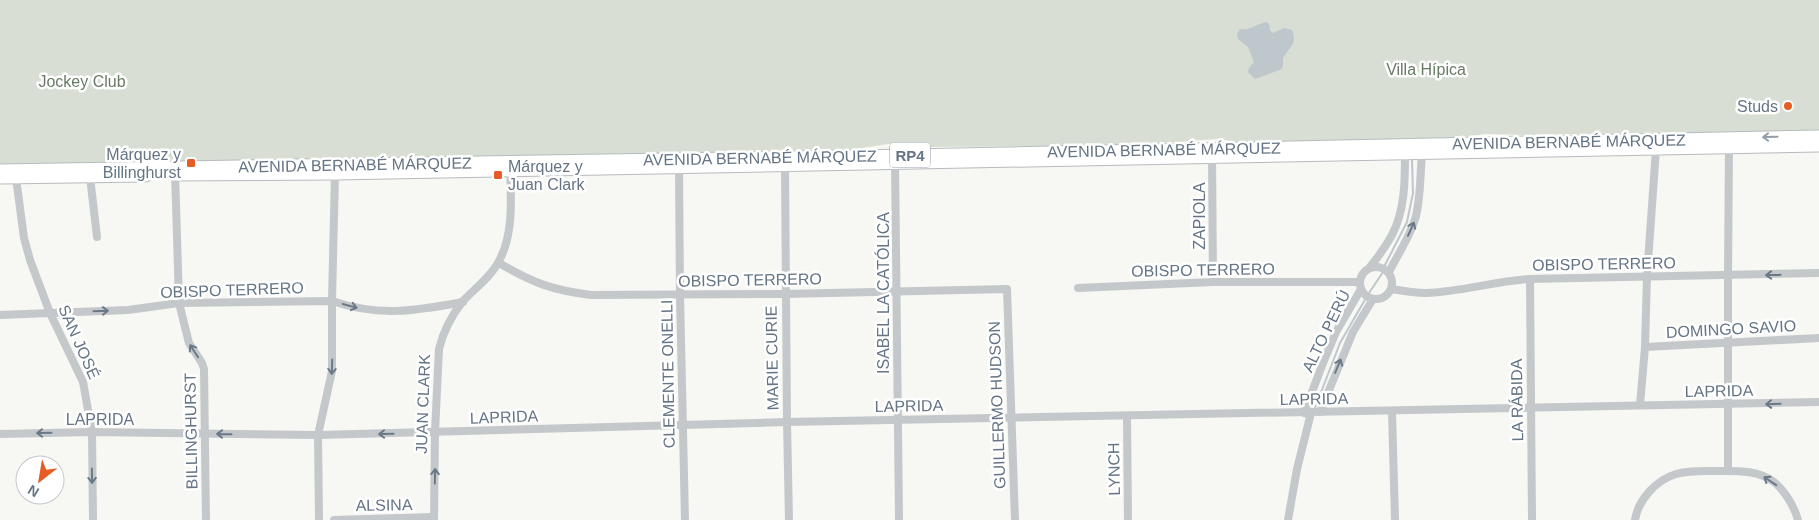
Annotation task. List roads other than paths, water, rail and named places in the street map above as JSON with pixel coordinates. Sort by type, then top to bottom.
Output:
[{"type":"main road","name":"AVENIDA BERNABÉ MÁRQUEZ","points":[[0,178],[90,177],[175,171],[1212,153],[1819,136]]},
{"type":"main road","name":"AVENIDA BERNABÉ MÁRQUEZ","points":[[1212,153],[1422,154],[1819,146]]},
{"type":"main road","name":"AVENIDA BERNABÉ MÁRQUEZ","points":[[0,170],[335,174],[510,166],[679,168],[785,166],[895,159]]},
{"type":"street","points":[[1728,471],[1729,147]]},
{"type":"street","points":[[1640,405],[1656,149]]},
{"type":"street","name":"ZAPIOLA","points":[[1212,153],[1213,282]]},
{"type":"street","points":[[1370,268],[1381,267],[1389,272],[1393,280],[1392,289],[1382,298],[1373,299],[1364,294],[1360,285],[1363,273],[1370,268],[1393,234],[1400,215],[1403,197],[1405,154]]},
{"type":"street","points":[[1389,272],[1413,226],[1416,216],[1422,154]]},
{"type":"street","name":"ISABEL LA CATÓLICA","points":[[895,159],[899,520]]},
{"type":"street","name":"JUAN CLARK","points":[[434,519],[435,432],[439,349],[442,337],[463,302],[499,262],[505,247],[508,230],[510,166]]},
{"type":"street","name":"MARIE CURIE","points":[[785,166],[786,422],[789,520]]},
{"type":"street","name":"CLEMENTE ONELLI","points":[[679,168],[685,520]]},
{"type":"street","name":"BILLINGHURST","points":[[175,171],[179,303],[189,343],[204,369],[206,520]]},
{"type":"street","points":[[319,520],[318,435],[332,372],[335,174]]},
{"type":"street","points":[[90,177],[96,237]]},
{"type":"street","name":"SAN JOSÉ","points":[[16,178],[24,238],[30,260],[50,313],[84,382],[92,432],[93,520]]},
{"type":"street","name":"OBISPO TERRERO","points":[[499,262],[521,276],[562,292],[591,295],[785,294],[1007,289]]},
{"type":"street","name":"OBISPO TERRERO","points":[[1392,289],[1432,293],[1505,281],[1530,279],[1819,273]]},
{"type":"street","name":"LA RÁBIDA","points":[[1530,279],[1532,520]]},
{"type":"street","name":"OBISPO TERRERO","points":[[1078,288],[1213,282],[1360,285]]},
{"type":"street","name":"ALTO PERÚ","points":[[1288,520],[1308,413],[1323,363],[1336,332],[1360,285]]},
{"type":"street","name":"GUILLERMO HUDSON","points":[[1007,289],[1015,520]]},
{"type":"street","name":"ALTO PERÚ","points":[[1320,412],[1353,332],[1373,299]]},
{"type":"street","name":"OBISPO TERRERO","points":[[0,315],[128,310],[179,303],[332,301],[353,308],[379,312],[425,309],[463,302]]},
{"type":"street","name":"DOMINGO SAVIO","points":[[1645,347],[1819,338]]},
{"type":"street","name":"LAPRIDA","points":[[0,434],[92,432],[318,435],[786,422],[1392,412],[1819,402]]},
{"type":"street","points":[[1392,412],[1395,520]]},
{"type":"street","name":"LYNCH","points":[[1126,416],[1128,520]]},
{"type":"street","points":[[1635,520],[1636,510],[1645,495],[1666,479],[1676,474],[1690,472],[1728,471],[1752,473],[1773,482],[1792,504],[1798,520]]},
{"type":"street","name":"ALSINA","points":[[334,520],[434,519]]},
{"type":"waterway","points":[[1385,265],[1407,222],[1413,193],[1412,159]]},
{"type":"waterway","points":[[1369,293],[1383,272]]},
{"type":"waterway","points":[[1315,408],[1340,343],[1366,298]]},
{"type":"place","name":"Studs","points":[[1788,106]]},
{"type":"place","name":"Márquez y Billinghurst","points":[[191,163]]},
{"type":"place","name":"Márquez y Juan Clark","points":[[498,175]]},
{"type":"park label","name":"Villa Hípica","points":[[1426,69]]},
{"type":"park label","name":"Jockey Club","points":[[82,81]]}]
